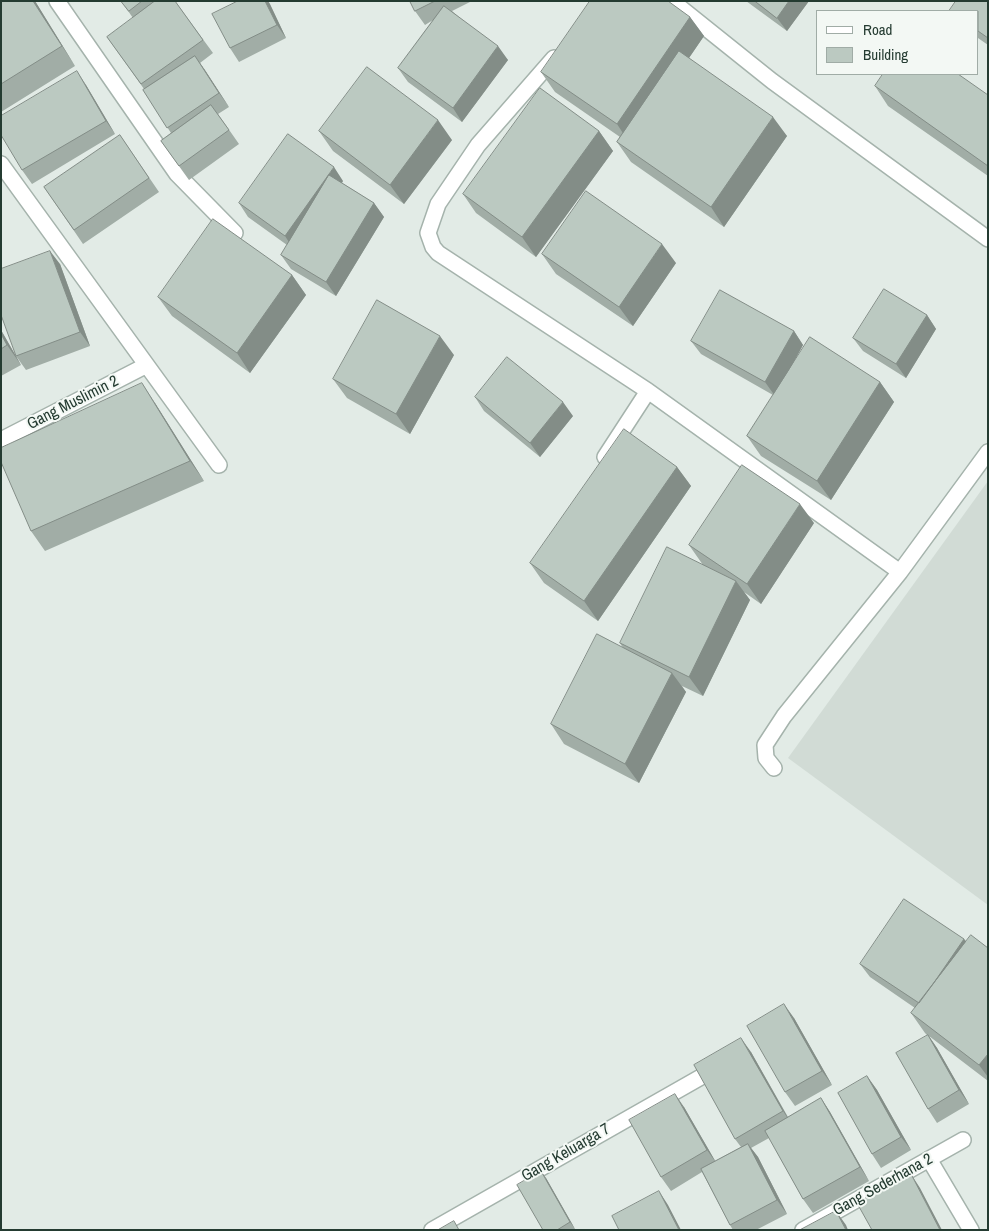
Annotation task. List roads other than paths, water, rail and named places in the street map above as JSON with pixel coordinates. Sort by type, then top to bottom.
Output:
[{"type":"street","points":[[58,1],[177,174],[236,233]]},
{"type":"street","points":[[672,1],[772,81],[988,239]]},
{"type":"street","points":[[566,45],[478,145],[438,204],[428,233],[433,247],[438,253],[648,391],[900,572]]},
{"type":"street","points":[[1,164],[145,366],[219,465]]},
{"type":"street","name":"Gang Muslimin 2","points":[[1,440],[145,366]]},
{"type":"street","points":[[594,474],[648,391]]},
{"type":"street","points":[[774,768],[766,758],[766,745],[784,716],[900,572],[988,452]]},
{"type":"street","name":"Gang Keluarga 7","points":[[432,1230],[701,1077]]},
{"type":"street","name":"Gang Sederhana 2","points":[[803,1230],[964,1140]]},
{"type":"street","points":[[929,1159],[971,1230]]}]
